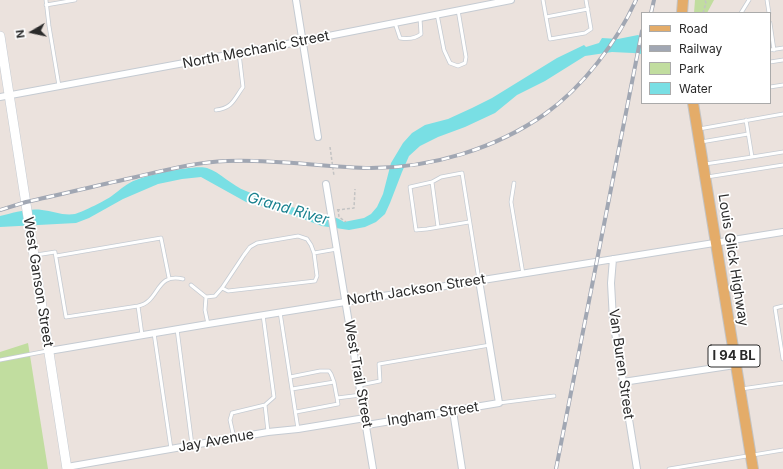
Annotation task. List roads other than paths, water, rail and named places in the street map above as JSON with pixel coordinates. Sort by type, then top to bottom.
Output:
[{"type":"main road","points":[[682,12],[683,0]]},
{"type":"main road","name":"Louis Glick Highway","points":[[693,104],[753,469]]},
{"type":"street","points":[[296,0],[318,137]]},
{"type":"street","name":"North Mechanic Street","points":[[5,96],[239,53],[511,0]]},
{"type":"street","name":"West Ganson Street","points":[[0,36],[5,96],[30,229],[67,468]]},
{"type":"street","name":"West Trail Street","points":[[326,184],[367,425],[373,469]]},
{"type":"street","name":"North Jackson Street","points":[[49,351],[346,301],[783,232]]},
{"type":"street","name":"Van Buren Street","points":[[613,258],[611,283],[613,320],[637,469]]},
{"type":"street","points":[[479,280],[499,403]]},
{"type":"street","points":[[623,382],[736,364]]},
{"type":"street","name":"Ingham Street","points":[[367,425],[499,403]]},
{"type":"street","points":[[453,411],[462,469]]},
{"type":"street","name":"Jay Avenue","points":[[67,468],[268,432],[298,429],[365,418]]},
{"type":"lane","points":[[46,0],[59,86]]},
{"type":"lane","points":[[46,5],[60,1],[75,0]]},
{"type":"lane","points":[[543,0],[550,40],[584,33],[591,28],[586,0]]},
{"type":"lane","points":[[742,12],[749,0]]},
{"type":"lane","points":[[767,0],[769,12]]},
{"type":"lane","points":[[437,14],[444,50],[450,63],[458,66],[465,64],[466,57],[458,10]]},
{"type":"lane","points":[[546,17],[588,10]]},
{"type":"lane","points":[[395,23],[400,38],[411,38],[421,34],[420,18]]},
{"type":"lane","points":[[771,36],[772,50],[783,48]]},
{"type":"lane","points":[[216,110],[225,109],[233,102],[243,87],[239,53]]},
{"type":"lane","points":[[771,62],[783,60]]},
{"type":"lane","points":[[771,87],[783,84]]},
{"type":"lane","points":[[697,129],[783,114]]},
{"type":"lane","points":[[746,120],[752,157]]},
{"type":"lane","points":[[699,142],[748,134]]},
{"type":"lane","points":[[703,165],[783,152]]},
{"type":"lane","points":[[705,178],[783,165]]},
{"type":"lane","points":[[469,222],[416,230],[410,187],[432,182],[441,177],[462,173],[479,280]]},
{"type":"lane","points":[[432,182],[438,227]]},
{"type":"lane","points":[[514,183],[511,202],[523,274]]},
{"type":"lane","points":[[191,285],[206,297],[215,296],[247,251],[257,242],[298,236],[307,239],[311,245],[314,253],[317,276],[315,281],[228,291],[222,288]]},
{"type":"lane","points":[[56,256],[161,238],[169,278]]},
{"type":"lane","points":[[314,253],[337,249]]},
{"type":"lane","points":[[34,255],[55,252],[66,317],[144,305],[148,302],[162,282],[169,278],[176,277],[184,279]]},
{"type":"lane","points":[[206,297],[205,310],[208,324]]},
{"type":"lane","points":[[138,306],[142,335]]},
{"type":"lane","points":[[783,306],[775,308],[783,359]]},
{"type":"lane","points":[[280,312],[298,429]]},
{"type":"lane","points":[[234,438],[230,420],[232,413],[265,405],[274,397],[263,315]]},
{"type":"lane","points":[[177,329],[192,445]]},
{"type":"lane","points":[[154,333],[171,449]]},
{"type":"lane","points":[[359,385],[380,382],[379,364],[490,345]]},
{"type":"lane","points":[[0,360],[49,351]]},
{"type":"lane","points":[[290,377],[320,371],[328,372],[331,374],[334,382],[337,398],[338,404],[296,412]]},
{"type":"lane","points":[[292,389],[334,382]]},
{"type":"lane","points":[[740,390],[783,383]]},
{"type":"lane","points":[[337,398],[361,394]]},
{"type":"lane","points":[[499,403],[554,396]]},
{"type":"lane","points":[[265,405],[268,432]]},
{"type":"lane","points":[[669,469],[783,450]]},
{"type":"water","name":"Grand River","points":[[638,35],[641,36],[641,54],[612,52],[585,56],[545,81],[517,95],[495,113],[420,146],[409,156],[385,214],[376,222],[365,227],[349,230],[322,226],[276,209],[246,202],[201,177],[158,184],[123,199],[89,218],[76,223],[0,227],[0,216],[31,210],[75,214],[106,200],[133,181],[150,175],[193,167],[202,167],[212,170],[241,189],[279,203],[333,217],[344,222],[364,218],[371,214],[377,207],[383,194],[391,163],[403,143],[412,133],[425,125],[448,119],[492,98],[557,58],[584,45],[586,47],[599,43],[602,38],[618,39]]},
{"type":"railway","points":[[0,210],[26,202],[170,169],[204,163],[227,161],[263,161],[371,168],[416,164],[462,154],[505,137],[526,126],[545,114],[573,91],[598,63],[619,32],[636,0]]},
{"type":"railway","points":[[651,12],[654,0]]},
{"type":"railway","points":[[556,469],[641,36]]}]
